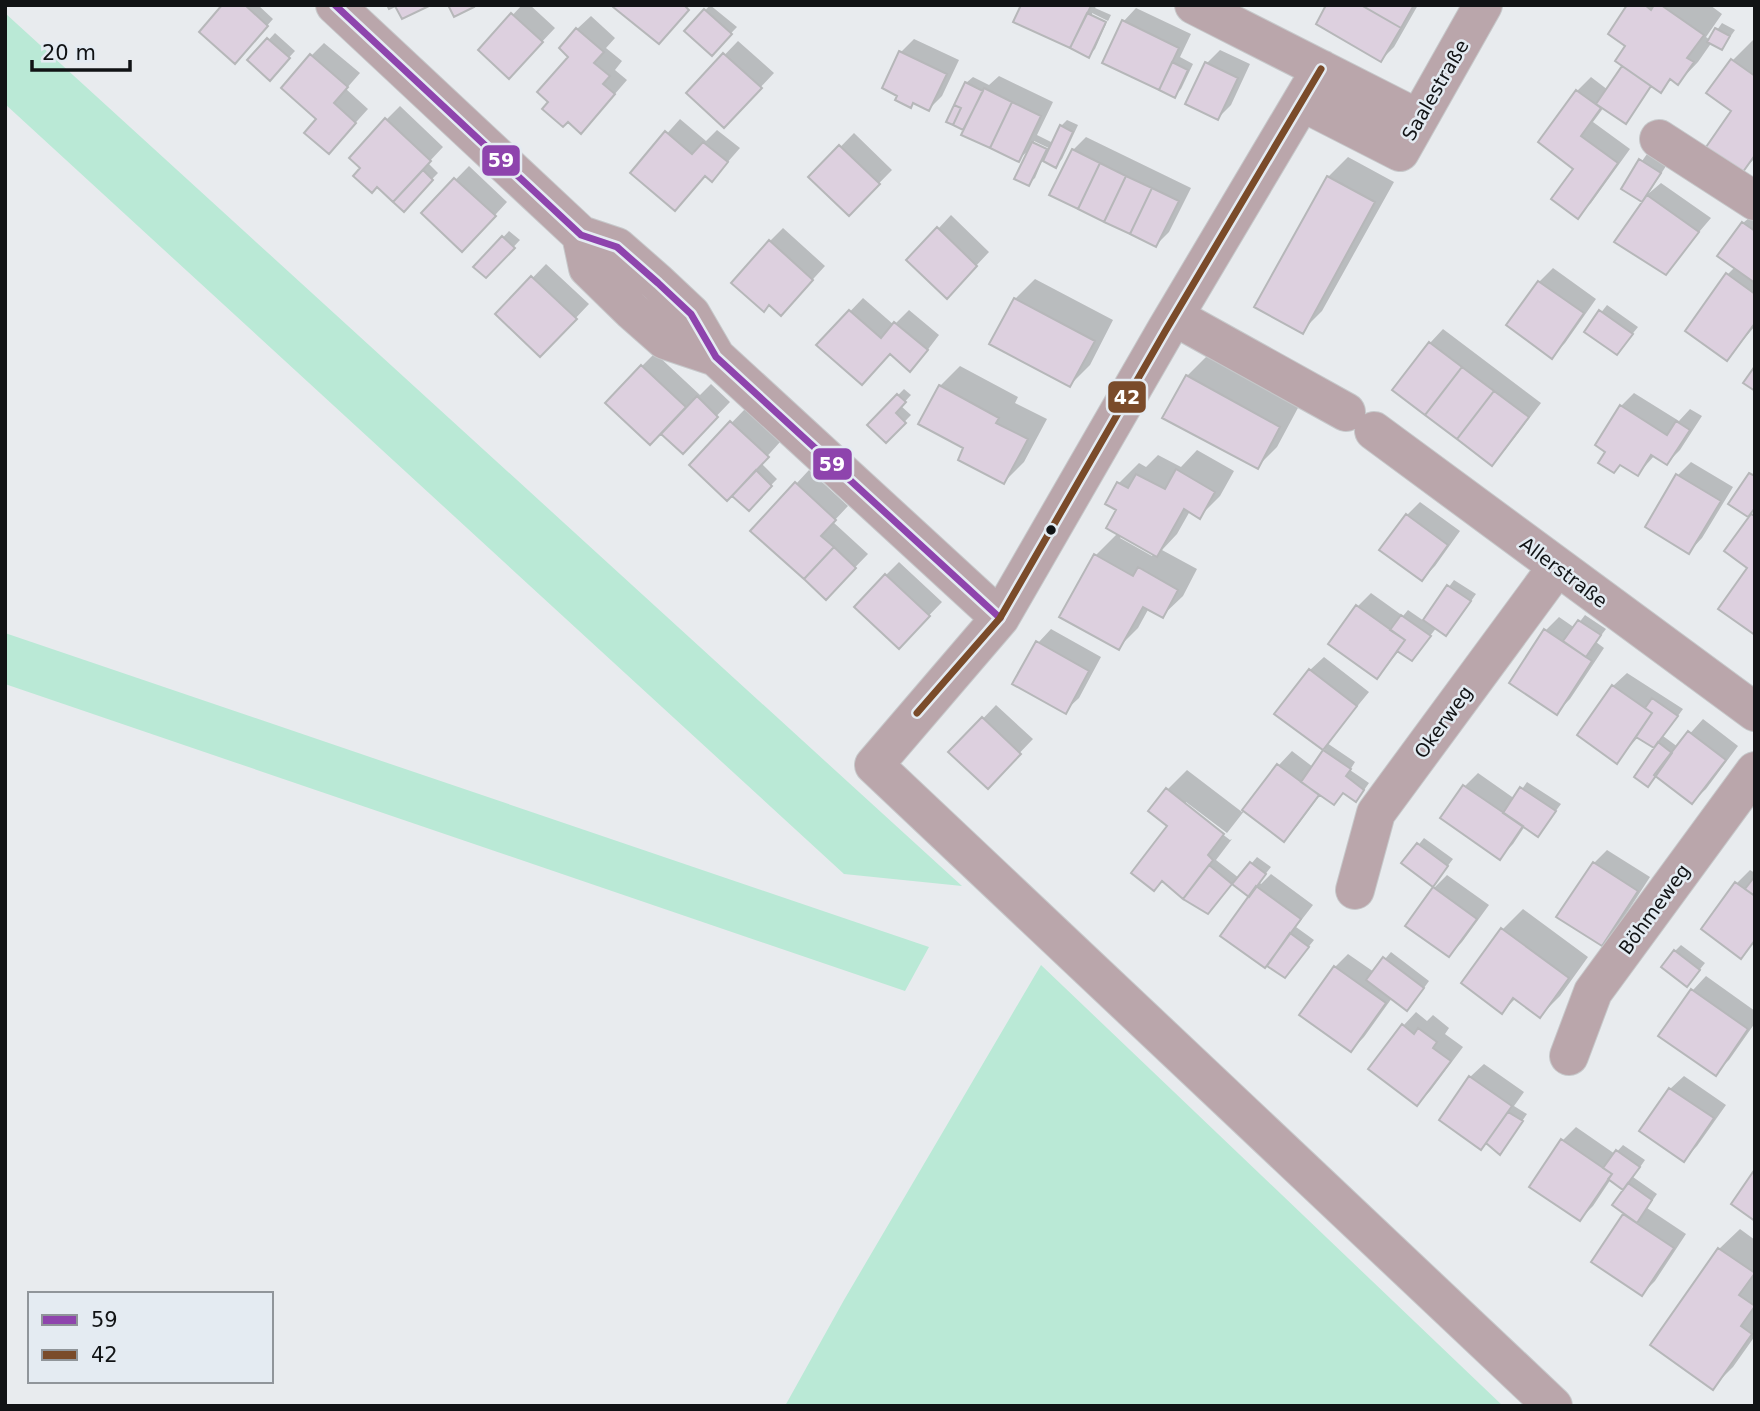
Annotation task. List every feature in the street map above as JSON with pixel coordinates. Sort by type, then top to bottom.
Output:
[{"type":"street","points":[[335,5],[581,235],[588,268],[631,310],[665,340],[716,357],[1000,618]]},
{"type":"street","points":[[1195,5],[1417,118]]},
{"type":"street","name":"Saalestraße","points":[[1302,102],[1400,152],[1483,5]]},
{"type":"street","points":[[1321,69],[1000,618],[874,765],[1082,957],[1224,1096],[1553,1406]]},
{"type":"street","points":[[1660,139],[1755,201]]},
{"type":"street","name":"Allerstraße","points":[[1174,317],[1360,422],[1755,712]]},
{"type":"street","name":"Okerweg","points":[[1355,890],[1376,813],[1557,567]]},
{"type":"street","name":"Böhmeweg","points":[[1569,1056],[1593,992],[1755,771]]},
{"type":"green space","points":[[5,13],[962,886],[844,874],[5,104]]},
{"type":"green space","points":[[5,633],[929,947],[905,991],[5,684]]},
{"type":"green space","points":[[1041,965],[1503,1406],[785,1406],[844,1300]]},
{"type":"building","points":[[222,5],[245,5],[268,26],[235,64],[199,32]]},
{"type":"building","points":[[387,5],[431,5],[402,19],[395,6],[389,9]]},
{"type":"building","points":[[448,5],[473,5],[474,7],[454,17]]},
{"type":"building","points":[[684,5],[689,10],[659,44],[613,7]]},
{"type":"building","points":[[1021,5],[1091,6],[1070,48],[1013,22]]},
{"type":"building","points":[[1326,5],[1361,5],[1401,28],[1381,62],[1316,24]]},
{"type":"building","points":[[1361,5],[1414,5],[1401,28]]},
{"type":"building","points":[[1627,5],[1645,5],[1651,10],[1654,5],[1661,5],[1704,35],[1687,58],[1694,62],[1678,85],[1670,79],[1661,93],[1615,61],[1625,46],[1608,34]]},
{"type":"building","points":[[704,9],[732,34],[712,56],[684,31]]},
{"type":"building","points":[[511,13],[543,42],[509,79],[478,50]]},
{"type":"building","points":[[1087,13],[1106,22],[1089,58],[1070,48]]},
{"type":"building","points":[[1122,20],[1179,48],[1159,90],[1102,63]]},
{"type":"building","points":[[576,28],[604,52],[594,63],[610,76],[603,84],[615,94],[581,134],[568,122],[563,127],[542,109],[548,102],[537,92],[568,57],[559,48]]},
{"type":"building","points":[[1715,28],[1730,36],[1722,50],[1707,42]]},
{"type":"building","points":[[267,38],[290,58],[270,81],[247,60]]},
{"type":"building","points":[[899,51],[947,74],[929,111],[913,103],[911,108],[895,100],[897,96],[882,88]]},
{"type":"building","points":[[723,53],[762,88],[724,128],[686,93]]},
{"type":"building","points":[[310,54],[348,87],[334,103],[356,123],[329,154],[304,133],[316,119],[281,88]]},
{"type":"building","points":[[1731,59],[1755,76],[1755,155],[1740,176],[1704,150],[1731,111],[1706,93]]},
{"type":"building","points":[[1172,62],[1188,70],[1175,98],[1159,90]]},
{"type":"building","points":[[1205,62],[1238,78],[1218,120],[1185,104]]},
{"type":"building","points":[[1622,66],[1651,86],[1626,124],[1596,104]]},
{"type":"building","points":[[965,82],[983,91],[963,130],[953,125],[961,108],[954,105]]},
{"type":"building","points":[[984,88],[1012,102],[990,148],[961,135]]},
{"type":"building","points":[[1576,90],[1601,108],[1581,136],[1618,163],[1578,219],[1551,199],[1573,169],[1538,142]]},
{"type":"building","points":[[1012,102],[1041,116],[1019,162],[990,148]]},
{"type":"building","points":[[954,105],[961,108],[953,125],[946,122]]},
{"type":"building","points":[[385,118],[431,161],[393,202],[377,187],[372,193],[353,176],[360,168],[349,158]]},
{"type":"building","points":[[1060,125],[1073,132],[1056,168],[1043,161]]},
{"type":"building","points":[[665,131],[692,154],[703,142],[728,162],[712,182],[705,176],[675,211],[630,173]]},
{"type":"building","points":[[1032,142],[1047,149],[1029,186],[1014,179]]},
{"type":"building","points":[[839,145],[880,184],[849,216],[808,177]]},
{"type":"building","points":[[1072,149],[1100,163],[1078,209],[1049,195]]},
{"type":"building","points":[[1639,159],[1661,173],[1642,202],[1621,189]]},
{"type":"building","points":[[1100,163],[1126,176],[1104,222],[1078,209]]},
{"type":"building","points":[[423,170],[433,180],[404,212],[393,202]]},
{"type":"building","points":[[1126,176],[1152,188],[1130,234],[1104,222]]},
{"type":"building","points":[[1327,176],[1375,202],[1303,334],[1254,307]]},
{"type":"building","points":[[454,178],[496,216],[462,252],[421,213]]},
{"type":"building","points":[[1152,188],[1179,201],[1156,247],[1130,234]]},
{"type":"building","points":[[1647,195],[1699,232],[1666,275],[1614,242]]},
{"type":"building","points":[[1742,222],[1755,231],[1755,283],[1717,256]]},
{"type":"building","points":[[937,227],[977,266],[947,299],[906,260]]},
{"type":"building","points":[[502,236],[515,248],[486,278],[473,267]]},
{"type":"building","points":[[769,240],[813,280],[781,316],[769,305],[764,312],[731,283]]},
{"type":"building","points":[[1726,273],[1755,294],[1755,323],[1727,361],[1685,331]]},
{"type":"building","points":[[531,276],[577,319],[540,357],[495,314]]},
{"type":"building","points":[[1538,281],[1584,313],[1552,359],[1506,325]]},
{"type":"building","points":[[1014,298],[1095,341],[1070,387],[989,344]]},
{"type":"building","points":[[849,310],[881,338],[894,322],[928,350],[910,372],[890,354],[862,385],[816,345]]},
{"type":"building","points":[[1599,310],[1633,334],[1617,355],[1584,332]]},
{"type":"building","points":[[1429,342],[1462,367],[1425,415],[1392,390]]},
{"type":"building","points":[[641,365],[686,407],[650,445],[605,403]]},
{"type":"building","points":[[1755,366],[1755,391],[1743,383]]},
{"type":"building","points":[[1462,367],[1494,391],[1457,439],[1425,415]]},
{"type":"building","points":[[1186,375],[1280,427],[1258,469],[1162,418]]},
{"type":"building","points":[[939,385],[999,418],[996,423],[1028,439],[1004,484],[958,460],[963,448],[918,424]]},
{"type":"building","points":[[1494,391],[1529,417],[1492,466],[1457,439]]},
{"type":"building","points":[[897,394],[906,402],[896,413],[906,423],[886,443],[867,425]]},
{"type":"building","points":[[697,396],[718,417],[683,454],[661,434]]},
{"type":"building","points":[[1620,405],[1667,435],[1676,421],[1690,430],[1667,465],[1651,455],[1638,476],[1620,465],[1614,473],[1598,463],[1605,452],[1595,445]]},
{"type":"building","points":[[730,421],[769,457],[727,501],[689,465]]},
{"type":"building","points":[[1176,469],[1215,492],[1200,519],[1184,509],[1157,557],[1106,528],[1116,510],[1105,504],[1117,482],[1128,488],[1136,474],[1165,489]]},
{"type":"building","points":[[756,470],[772,486],[749,511],[732,496]]},
{"type":"building","points":[[1749,473],[1755,476],[1755,508],[1748,517],[1728,504]]},
{"type":"building","points":[[1676,474],[1721,501],[1689,554],[1645,527]]},
{"type":"building","points":[[795,482],[836,520],[821,536],[834,547],[804,579],[750,531]]},
{"type":"building","points":[[1406,514],[1448,545],[1422,581],[1379,550]]},
{"type":"building","points":[[1751,514],[1755,516],[1755,635],[1718,609],[1747,568],[1724,551]]},
{"type":"building","points":[[834,547],[856,568],[826,600],[804,579]]},
{"type":"building","points":[[1094,554],[1133,576],[1138,567],[1178,590],[1163,618],[1143,607],[1119,650],[1059,617]]},
{"type":"building","points":[[885,574],[930,616],[899,649],[854,607]]},
{"type":"building","points":[[1447,585],[1471,601],[1446,636],[1423,620]]},
{"type":"building","points":[[1356,605],[1405,640],[1377,679],[1328,644]]},
{"type":"building","points":[[1401,615],[1431,636],[1412,661],[1397,651],[1405,640],[1390,630]]},
{"type":"building","points":[[1578,620],[1601,635],[1586,657],[1563,641]]},
{"type":"building","points":[[1544,629],[1592,661],[1557,715],[1509,683]]},
{"type":"building","points":[[1036,641],[1089,671],[1066,714],[1012,684]]},
{"type":"building","points":[[1309,669],[1357,706],[1323,750],[1274,714]]},
{"type":"building","points":[[1612,685],[1652,713],[1617,764],[1577,735]]},
{"type":"building","points":[[1652,698],[1678,716],[1654,748],[1636,737],[1652,713],[1645,708]]},
{"type":"building","points":[[982,717],[1021,754],[988,789],[948,752]]},
{"type":"building","points":[[1688,731],[1726,760],[1692,804],[1654,775]]},
{"type":"building","points":[[1658,742],[1672,753],[1648,787],[1634,777]]},
{"type":"building","points":[[1323,750],[1351,769],[1346,776],[1364,790],[1356,802],[1343,793],[1334,805],[1301,782]]},
{"type":"building","points":[[1277,764],[1319,795],[1284,842],[1242,810]]},
{"type":"building","points":[[1463,785],[1523,826],[1500,860],[1440,818]]},
{"type":"building","points":[[1520,787],[1556,811],[1538,837],[1503,813]]},
{"type":"building","points":[[1166,788],[1224,834],[1208,855],[1213,860],[1183,899],[1162,881],[1154,891],[1131,873],[1167,826],[1148,811]]},
{"type":"building","points":[[1417,843],[1448,866],[1433,887],[1401,863]]},
{"type":"building","points":[[1250,862],[1266,874],[1249,897],[1232,884]]},
{"type":"building","points":[[1593,862],[1638,891],[1602,946],[1556,917]]},
{"type":"building","points":[[1209,865],[1232,884],[1208,914],[1183,899]]},
{"type":"building","points":[[1755,876],[1755,896],[1745,889]]},
{"type":"building","points":[[1735,882],[1755,896],[1755,940],[1741,959],[1701,929]]},
{"type":"building","points":[[1256,886],[1301,919],[1265,968],[1220,936]]},
{"type":"building","points":[[1433,887],[1477,919],[1449,957],[1405,926]]},
{"type":"building","points":[[1501,928],[1569,978],[1540,1018],[1513,998],[1502,1014],[1461,983]]},
{"type":"building","points":[[1290,933],[1309,947],[1285,978],[1267,966]]},
{"type":"building","points":[[1674,950],[1700,970],[1687,987],[1661,967]]},
{"type":"building","points":[[1383,957],[1424,988],[1407,1011],[1366,980]]},
{"type":"building","points":[[1334,966],[1386,1003],[1351,1052],[1299,1015]]},
{"type":"building","points":[[1691,989],[1748,1029],[1716,1076],[1658,1036]]},
{"type":"building","points":[[1402,1024],[1414,1034],[1418,1028],[1437,1042],[1433,1048],[1451,1061],[1417,1106],[1368,1069]]},
{"type":"building","points":[[1469,1076],[1512,1106],[1481,1150],[1439,1120]]},
{"type":"building","points":[[1669,1088],[1714,1118],[1684,1162],[1639,1131]]},
{"type":"building","points":[[1508,1112],[1523,1121],[1500,1155],[1486,1143]]},
{"type":"building","points":[[1561,1139],[1612,1174],[1580,1221],[1529,1187]]},
{"type":"building","points":[[1616,1150],[1640,1167],[1623,1190],[1608,1179],[1612,1174],[1603,1168]]},
{"type":"building","points":[[1755,1169],[1755,1221],[1731,1204]]},
{"type":"building","points":[[1628,1183],[1652,1200],[1637,1223],[1612,1205]]},
{"type":"building","points":[[1623,1214],[1674,1248],[1642,1296],[1591,1262]]},
{"type":"building","points":[[1718,1248],[1755,1273],[1739,1295],[1755,1306],[1741,1326],[1752,1334],[1713,1390],[1650,1345]]},
{"type":"transit line","name":"59","points":[[335,5],[581,235],[617,247],[658,283],[691,314],[716,357],[1000,618]]},
{"type":"transit line","name":"42","points":[[917,713],[1000,618],[1321,69]]}]
